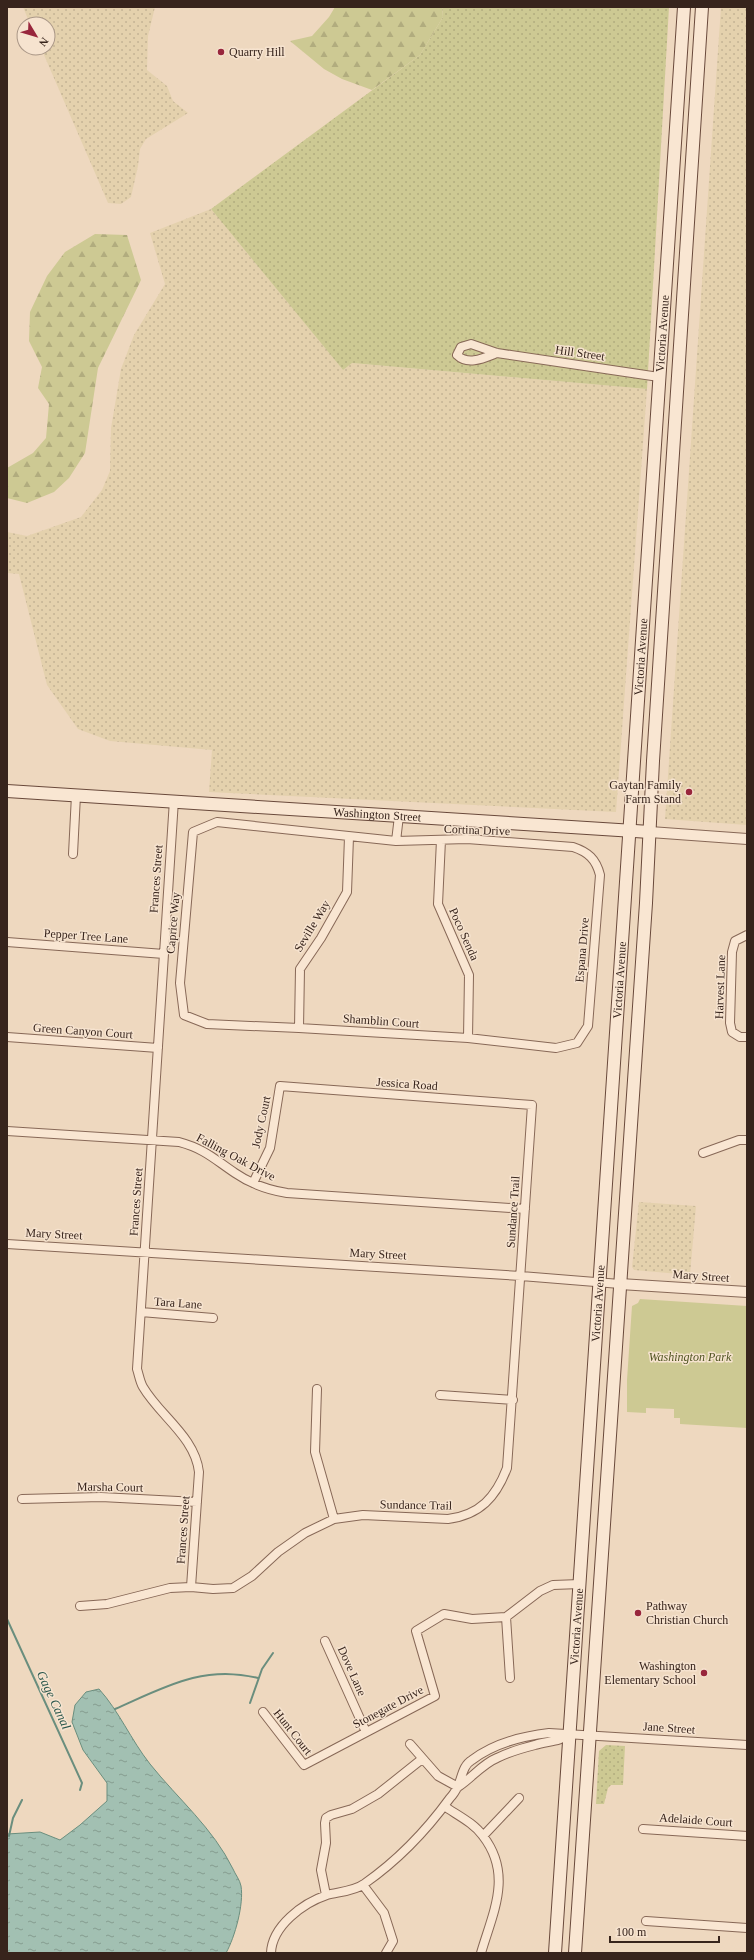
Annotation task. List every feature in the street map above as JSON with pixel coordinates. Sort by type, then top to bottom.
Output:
[{"type":"main road","name":"Victoria Avenue","points":[[555,1953],[580,1584],[598,1282],[684,7]]},
{"type":"main road","name":"Victoria Avenue","points":[[575,1953],[650,832],[655,729],[702,7]]},
{"type":"main road","name":"Washington Street","points":[[7,791],[174,800],[650,832]]},
{"type":"street","name":"Hill Street","points":[[497,353],[659,377]]},
{"type":"street","points":[[73,854],[76,795]]},
{"type":"street","name":"Frances Street","points":[[174,800],[137,1369],[142,1386],[190,1446],[198,1459],[199,1472],[191,1587]]},
{"type":"street","points":[[396,841],[399,816]]},
{"type":"street","name":"Cortina Drive","points":[[193,832],[218,822],[396,841],[467,839],[572,846],[584,851],[592,857]]},
{"type":"street","name":"Caprice Way","points":[[184,1015],[180,983],[193,832]]},
{"type":"street","name":"Washington Street","points":[[650,832],[747,839]]},
{"type":"street","name":"Seville Way","points":[[299,1028],[300,969],[321,938],[346,892],[349,837]]},
{"type":"street","name":"Poco Senda","points":[[441,840],[438,904],[469,975],[468,1038]]},
{"type":"street","name":"Espana Drive","points":[[577,1043],[588,1026],[600,875],[597,865],[592,857]]},
{"type":"street","name":"Harvest Lane","points":[[747,935],[735,941],[732,952],[730,1023],[732,1032],[740,1037],[747,1038]]},
{"type":"street","name":"Pepper Tree Lane","points":[[7,942],[164,954]]},
{"type":"street","name":"Shamblin Court","points":[[184,1015],[207,1024],[468,1038],[556,1048],[577,1043]]},
{"type":"street","name":"Green Canyon Court","points":[[7,1037],[158,1048]]},
{"type":"street","name":"Jessica Road","points":[[280,1086],[532,1105]]},
{"type":"street","name":"Jody Court","points":[[253,1183],[270,1148],[280,1086]]},
{"type":"street","name":"Sundance Trail","points":[[80,1606],[107,1604],[170,1588],[191,1587],[214,1590],[233,1588],[252,1576],[278,1552],[305,1533],[334,1519],[363,1515],[448,1519],[462,1517],[480,1508],[491,1498],[501,1485],[507,1468],[513,1400],[532,1105]]},
{"type":"street","name":"Falling Oak Drive","points":[[7,1131],[179,1142],[206,1152],[235,1174],[253,1183],[268,1190],[287,1193],[525,1209]]},
{"type":"street","points":[[703,1153],[733,1142],[747,1140]]},
{"type":"street","name":"Mary Street","points":[[7,1244],[521,1276],[747,1292]]},
{"type":"street","name":"Tara Lane","points":[[141,1312],[213,1318]]},
{"type":"street","points":[[318,1389],[315,1452],[317,1464],[334,1519]]},
{"type":"street","points":[[440,1395],[513,1400]]},
{"type":"street","name":"Marsha Court","points":[[22,1499],[101,1497],[197,1502]]},
{"type":"street","points":[[510,1678],[506,1617],[540,1591],[553,1585],[580,1584]]},
{"type":"street","name":"Stonegate Drive","points":[[304,1765],[435,1696],[416,1631],[444,1614],[472,1619],[506,1617]]},
{"type":"street","name":"Dove Lane","points":[[325,1641],[366,1732]]},
{"type":"street","name":"Hunt Court","points":[[263,1712],[304,1765]]},
{"type":"street","name":"Jane Street","points":[[458,1787],[462,1774],[471,1760],[497,1746],[534,1735],[549,1733],[747,1745]]},
{"type":"street","points":[[271,1953],[271,1944],[284,1924],[297,1911],[326,1895],[363,1885],[418,1838],[458,1787],[469,1780],[487,1763],[536,1744],[561,1740],[570,1734]]},
{"type":"street","points":[[410,1744],[438,1776],[458,1787]]},
{"type":"street","points":[[326,1895],[321,1870],[326,1843],[326,1818],[352,1809],[378,1794],[422,1759]]},
{"type":"street","points":[[483,1836],[519,1798]]},
{"type":"street","points":[[444,1806],[466,1821],[483,1836],[495,1859],[499,1875],[499,1892],[481,1953]]},
{"type":"street","name":"Adelaide Court","points":[[643,1829],[747,1836]]},
{"type":"street","points":[[363,1885],[384,1913],[393,1941],[386,1953]]},
{"type":"street","points":[[646,1921],[747,1928]]},
{"type":"shaded area","points":[[23,7],[155,7],[148,36],[147,70],[167,86],[173,101],[188,113],[146,139],[140,149],[131,197],[121,204],[108,203],[44,56],[56,56],[56,16],[27,16]]},
{"type":"shaded area","points":[[721,7],[747,7],[747,825],[665,819]]},
{"type":"shaded area","points":[[211,209],[343,370],[351,363],[647,389],[616,812],[209,792],[212,750],[110,741],[78,729],[47,685],[19,574],[7,573],[7,532],[27,536],[81,517],[102,490],[110,471],[111,428],[121,369],[134,335],[165,284],[150,233]]},
{"type":"shaded area","points":[[639,1202],[696,1206],[690,1275],[634,1270],[632,1267]]},
{"type":"green space","points":[[335,7],[442,7],[443,17],[420,55],[372,90],[342,79],[324,69],[290,41],[312,36],[329,17]]},
{"type":"green space","points":[[442,7],[669,7],[647,389],[352,363],[343,370],[211,209],[420,55],[443,17]]},
{"type":"green space","points":[[95,234],[127,235],[141,280],[98,368],[85,453],[69,478],[54,492],[27,503],[7,498],[7,468],[33,453],[46,438],[49,404],[38,388],[42,367],[29,341],[30,312],[47,276],[65,252]]},
{"type":"green space","name":"Washington Park","points":[[640,1299],[747,1306],[747,1428],[680,1424],[680,1418],[674,1418],[674,1409],[646,1408],[646,1413],[627,1412],[627,1380],[632,1306],[638,1303]]},
{"type":"green space","points":[[606,1745],[625,1746],[623,1785],[611,1785],[608,1788],[604,1804],[596,1804],[599,1751]]},
{"type":"water","points":[[99,1689],[113,1707],[150,1764],[216,1840],[239,1879],[242,1893],[240,1911],[235,1930],[226,1953],[7,1953],[7,1834],[40,1832],[60,1840],[80,1825],[107,1801],[107,1783],[83,1750],[72,1722],[75,1705],[86,1692]]},
{"type":"waterway","name":"Gage Canal","points":[[7,1619],[82,1783],[80,1790]]},
{"type":"waterway","points":[[250,1703],[262,1669],[273,1653]]},
{"type":"waterway","points":[[115,1709],[167,1686],[201,1676],[238,1674],[258,1678]]},
{"type":"waterway","points":[[9,1836],[13,1818],[22,1800]]},
{"type":"place","name":"Quarry Hill","points":[[221,52]]},
{"type":"place","name":"Gaytan Family Farm Stand","points":[[689,792]]},
{"type":"place","name":"Pathway Christian Church","points":[[638,1613]]},
{"type":"place","name":"Washington Elementary School","points":[[704,1673]]}]
